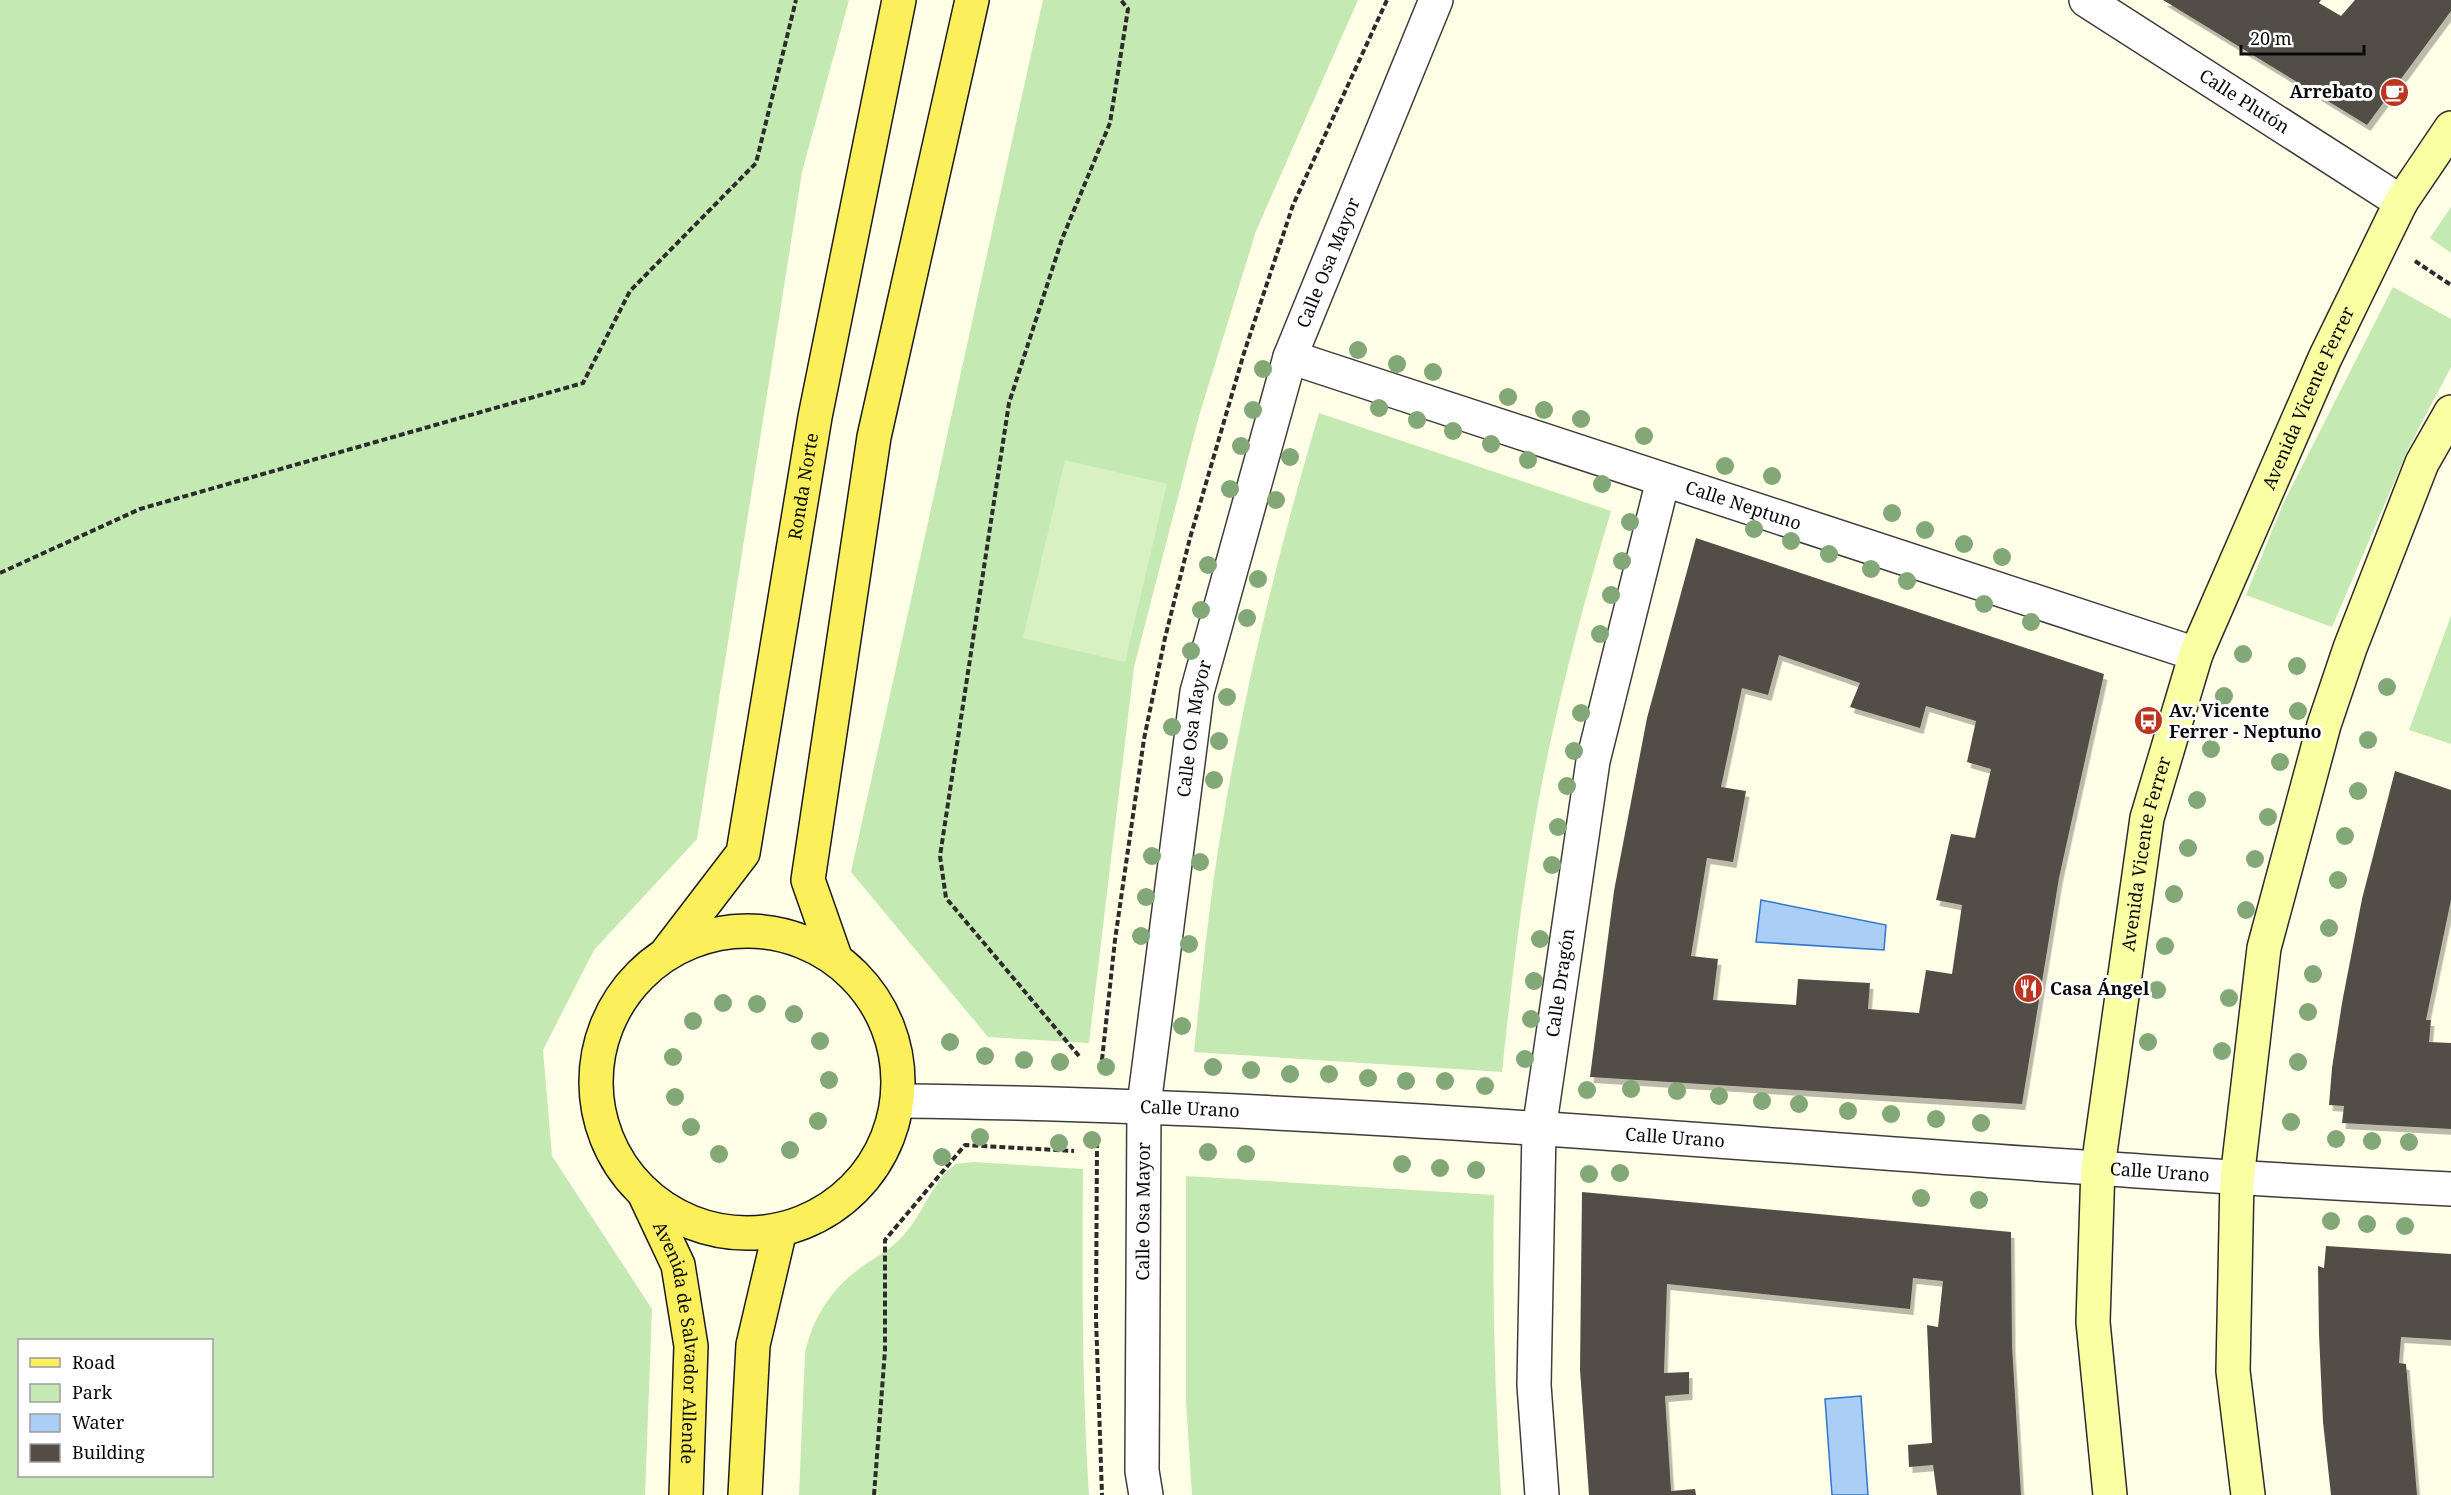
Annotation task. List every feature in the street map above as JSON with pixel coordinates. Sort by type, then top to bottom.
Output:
[{"type":"main road","name":"Ronda Norte","points":[[668,951],[743,853],[815,417],[899,0]]},
{"type":"main road","points":[[835,957],[807,880],[874,437],[972,0]]},
{"type":"main road","name":"Avenida Vicente Ferrer","points":[[2110,1495],[2093,1322],[2098,1167],[2147,818],[2196,654],[2325,358],[2401,202],[2451,128]]},
{"type":"main road","points":[[2248,1495],[2233,1371],[2237,1179],[2264,948],[2324,725],[2350,648],[2422,463],[2451,412]]},
{"type":"main road","points":[[752,930],[795,937],[835,957],[865,985],[886,1021],[898,1060],[898,1101],[885,1146],[859,1184],[823,1214],[780,1230],[732,1233],[686,1221],[645,1195],[615,1159],[598,1115],[595,1068],[607,1022],[631,982],[668,951],[708,934],[752,930]]},
{"type":"main road","name":"Avenida de Salvador Allende","points":[[645,1195],[678,1264],[691,1346],[686,1495]]},
{"type":"main road","points":[[745,1495],[753,1345],[780,1230]]},
{"type":"street","name":"Calle Osa Mayor","points":[[1146,1495],[1142,1471],[1144,1106],[1197,692],[1290,357],[1436,0]]},
{"type":"street","name":"Calle Plutón","points":[[2086,0],[2401,202]]},
{"type":"street","name":"Calle Neptuno","points":[[1290,357],[2196,654]]},
{"type":"street","name":"Calle Dragón","points":[[1542,1495],[1534,1385],[1539,1130],[1593,761],[1663,480]]},
{"type":"street","name":"Calle Urano","points":[[898,1101],[1144,1106],[2098,1167],[2237,1179],[2451,1189]]},
{"type":"path","points":[[0,573],[140,509],[583,383],[630,291],[756,163],[796,0]]},
{"type":"path","points":[[1079,1056],[946,898],[940,856],[1009,403],[1062,239],[1110,123],[1128,9],[1121,0]]},
{"type":"path","points":[[874,1495],[885,1350],[885,1240],[965,1144],[1074,1150]]},
{"type":"green space","points":[[0,0],[849,0],[802,172],[697,839],[594,950],[543,1050],[552,1156],[652,1309],[645,1495],[0,1495]]},
{"type":"green space","points":[[1043,0],[1358,0],[1256,231],[1199,416],[1134,667],[1089,1043],[988,1037],[851,872]]},
{"type":"green space","points":[[2451,207],[2451,253],[2430,238]]},
{"type":"green space","points":[[2393,287],[2451,319],[2451,367],[2410,445],[2332,627],[2246,595],[2283,504]]},
{"type":"green space","points":[[1319,413],[1611,511],[1573,648],[1541,788],[1518,930],[1502,1072],[1194,1052],[1213,882],[1241,722],[1290,515]]},
{"type":"green space","points":[[1065,460],[1167,484],[1125,662],[1023,638]]},
{"type":"green space","points":[[2451,616],[2451,744],[2409,730]]},
{"type":"green space","points":[[974,1162],[1083,1169],[1083,1332],[1089,1495],[799,1495],[805,1353],[817,1319],[830,1298],[846,1280],[900,1239],[948,1170],[956,1164]]},
{"type":"green space","points":[[1186,1176],[1494,1195],[1494,1345],[1501,1495],[1192,1495],[1186,1401]]},
{"type":"water","points":[[1761,900],[1886,925],[1884,950],[1756,942]]},
{"type":"water","points":[[1861,1396],[1868,1495],[1832,1495],[1825,1399]]},
{"type":"building","points":[[2163,0],[2321,0],[2319,3],[2341,16],[2355,0],[2451,0],[2451,11],[2367,125]]},
{"type":"building","points":[[1696,538],[2104,674],[2059,878],[2022,1104],[1590,1077],[1614,891],[1647,718]],"holes":[[[1779,655],[1860,683],[1850,707],[1920,728],[1926,706],[1976,721],[1967,762],[1991,769],[1975,838],[1951,834],[1936,900],[1962,905],[1952,974],[1926,970],[1919,1013],[1868,1009],[1870,983],[1798,979],[1796,1005],[1713,1000],[1718,959],[1691,956],[1707,858],[1733,862],[1746,791],[1721,787],[1742,688],[1768,695]]]},
{"type":"building","points":[[2395,771],[2451,790],[2451,900],[2426,1020],[2431,1020],[2429,1042],[2451,1043],[2451,1129],[2342,1123],[2344,1106],[2329,1105],[2342,1003],[2362,899]]},
{"type":"building","points":[[1582,1192],[2011,1232],[2012,1346],[2021,1495],[1937,1495],[1933,1465],[1909,1467],[1908,1445],[1932,1443],[1927,1325],[1938,1327],[1943,1281],[1913,1278],[1910,1309],[1667,1284],[1664,1373],[1689,1372],[1689,1394],[1665,1396],[1671,1491],[1695,1489],[1696,1495],[1589,1495],[1580,1370]]},
{"type":"building","points":[[2326,1246],[2451,1254],[2451,1340],[2401,1337],[2399,1363],[2406,1364],[2417,1495],[2331,1495],[2323,1422],[2319,1334],[2318,1266],[2324,1268]]},
{"type":"place","name":"Arrebato","points":[[2394,92]]},
{"type":"place","name":"Av. Vicente Ferrer - Neptuno","points":[[2148,721]]},
{"type":"place","name":"Casa Ángel","points":[[2029,989]]}]
